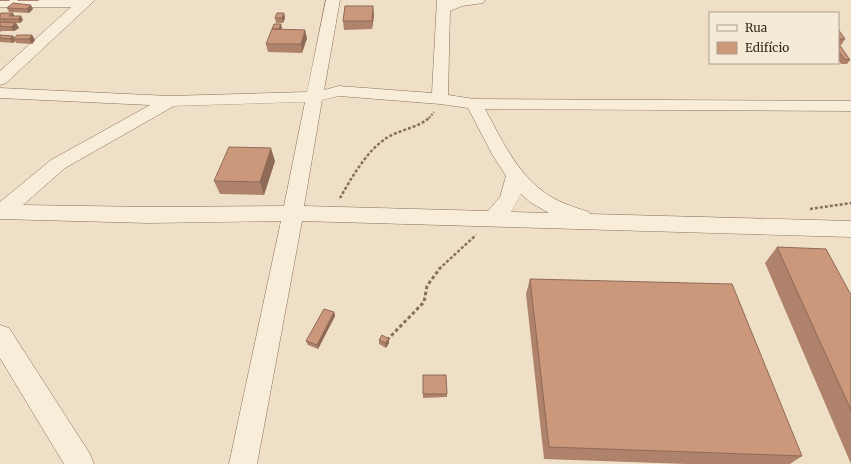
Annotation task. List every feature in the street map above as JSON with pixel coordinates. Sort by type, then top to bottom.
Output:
[{"type":"street","points":[[243,464],[293,214],[333,0]]},
{"type":"street","points":[[440,99],[444,4],[478,0]]},
{"type":"street","points":[[0,16],[16,2]]},
{"type":"street","points":[[0,3],[86,2]]},
{"type":"street","points":[[0,80],[86,2]]},
{"type":"street","points":[[0,93],[170,101],[314,97],[339,91],[440,99],[474,104],[851,106]]},
{"type":"street","points":[[1,212],[58,164],[170,101]]},
{"type":"street","points":[[474,104],[487,129],[516,176],[538,197],[566,212],[598,222]]},
{"type":"street","points":[[492,219],[506,206],[514,192],[516,176]]},
{"type":"street","points":[[1,212],[149,215],[331,214],[851,229]]},
{"type":"street","points":[[0,336],[80,464]]},
{"type":"path","points":[[331,214],[343,192],[381,143],[389,137],[405,132],[431,117],[437,109],[440,99]]},
{"type":"path","points":[[386,341],[424,302],[427,286],[441,267],[492,219]]},
{"type":"building","points":[[13,3],[31,5],[27,9],[7,8]]},
{"type":"building","points":[[345,6],[373,6],[372,21],[343,21]]},
{"type":"building","points":[[1,13],[13,13],[9,16],[21,16],[18,19],[0,19]]},
{"type":"building","points":[[277,13],[284,13],[282,18],[275,18]]},
{"type":"building","points":[[0,22],[16,23],[11,27],[0,26]]},
{"type":"building","points":[[274,24],[281,24],[279,29],[272,29]]},
{"type":"building","points":[[272,29],[305,30],[301,44],[266,44]]},
{"type":"building","points":[[839,30],[845,39],[839,39]]},
{"type":"building","points":[[0,35],[13,36],[10,39],[0,38]]},
{"type":"building","points":[[17,35],[32,35],[29,39],[13,39]]},
{"type":"building","points":[[839,47],[841,47],[850,60],[844,59],[839,52]]},
{"type":"building","points":[[229,147],[271,148],[260,182],[214,181]]},
{"type":"building","points":[[777,247],[826,249],[851,295],[851,410]]},
{"type":"building","points":[[530,279],[732,284],[802,456],[549,447]]},
{"type":"building","points":[[324,309],[334,312],[317,345],[306,341]]},
{"type":"building","points":[[382,335],[389,339],[385,343],[379,340]]},
{"type":"building","points":[[423,375],[446,375],[447,394],[423,394]]}]
